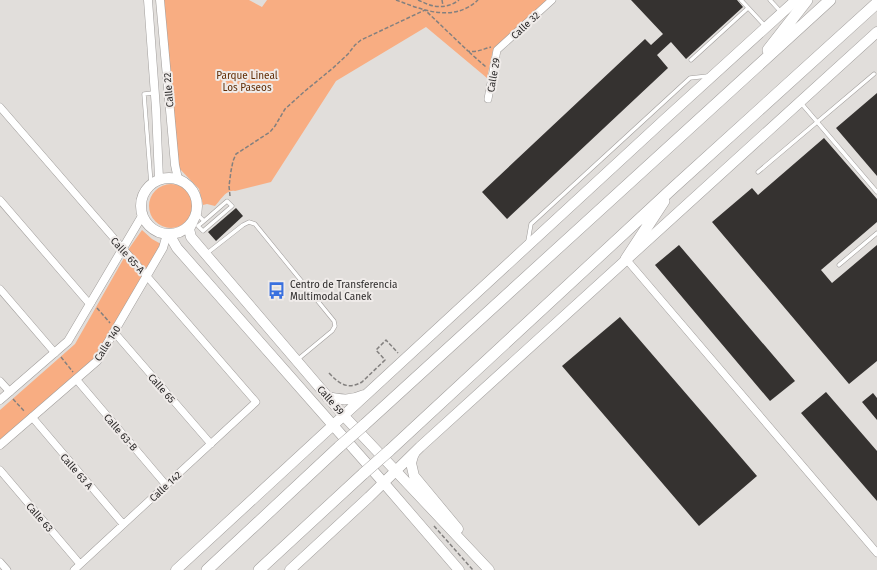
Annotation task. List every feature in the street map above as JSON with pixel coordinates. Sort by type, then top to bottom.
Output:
[{"type":"highway","points":[[745,78],[807,0]]},
{"type":"highway","points":[[207,570],[340,446],[830,0]]},
{"type":"highway","points":[[259,570],[672,188],[877,3]]},
{"type":"highway","points":[[846,32],[877,11]]},
{"type":"highway","points":[[626,259],[672,188]]},
{"type":"main road","points":[[176,570],[796,0]]},
{"type":"main road","points":[[290,570],[420,447],[877,32]]},
{"type":"main road","points":[[168,178],[178,179],[186,183],[192,189],[197,205],[194,217],[186,228],[178,232],[168,234],[152,229],[142,216],[140,207],[141,198],[145,190],[155,182],[168,178]]},
{"type":"main road","name":"Calle 59","points":[[194,217],[189,229],[190,237],[344,416],[486,567]]},
{"type":"main road","name":"Calle 59","points":[[168,234],[177,248],[383,482],[458,570]]},
{"type":"main road","points":[[328,397],[350,400],[368,394]]},
{"type":"main road","points":[[420,447],[413,456],[411,464],[414,476],[454,523],[486,567]]},
{"type":"street","name":"Calle 22","points":[[148,0],[155,93],[155,182]]},
{"type":"street","name":"Calle 22","points":[[160,0],[175,165],[178,179]]},
{"type":"street","name":"Calle 32","points":[[499,49],[552,0]]},
{"type":"street","name":"Calle 29","points":[[488,99],[499,49]]},
{"type":"street","name":"Calle 65-A","points":[[0,107],[256,402]]},
{"type":"street","points":[[0,200],[87,301],[93,305]]},
{"type":"street","points":[[0,400],[10,395],[57,354],[68,341],[93,305],[142,216]]},
{"type":"street","name":"Calle 140","points":[[0,445],[30,416],[75,377],[97,361],[113,329],[163,248],[168,234]]},
{"type":"street","points":[[626,259],[877,554]]},
{"type":"street","points":[[0,289],[57,354]]},
{"type":"street","name":"Calle 65","points":[[113,329],[211,444]]},
{"type":"street","name":"Calle 63-B","points":[[75,377],[166,484]]},
{"type":"street","points":[[0,380],[10,395]]},
{"type":"street","name":"Calle 142","points":[[74,570],[256,402]]},
{"type":"street","name":"Calle 63 A","points":[[30,416],[123,524]]},
{"type":"street","name":"Calle 63","points":[[0,470],[80,564]]},
{"type":"street","points":[[0,562],[7,570]]},
{"type":"lane","points":[[741,0],[766,27]]},
{"type":"lane","points":[[770,0],[782,13]]},
{"type":"lane","points":[[691,60],[748,8]]},
{"type":"lane","points":[[758,172],[874,74]]},
{"type":"lane","points":[[527,246],[531,224],[690,78],[713,75]]},
{"type":"lane","points":[[800,101],[877,192]]},
{"type":"lane","points":[[227,200],[232,206],[203,231],[198,226],[204,221],[227,200]]},
{"type":"lane","points":[[194,217],[204,221]]},
{"type":"lane","points":[[206,255],[243,225],[249,222],[255,224],[334,321],[335,326],[332,331],[297,361]]},
{"type":"lane","points":[[839,265],[877,233]]},
{"type":"path","points":[[396,0],[425,10],[449,13],[463,10],[478,0]]},
{"type":"path","points":[[418,0],[434,6],[443,6],[460,0]]},
{"type":"path","points":[[442,0],[443,6]]},
{"type":"path","points":[[425,10],[493,73]]},
{"type":"path","points":[[227,200],[230,195],[229,186],[231,171],[236,154],[270,132],[285,109],[305,90],[333,68],[361,40],[425,10]]},
{"type":"path","points":[[468,51],[472,52],[495,46],[499,49]]},
{"type":"path","points":[[93,305],[113,329]]},
{"type":"path","points":[[387,362],[376,350],[386,340],[398,353]]},
{"type":"path","points":[[57,354],[75,377]]},
{"type":"path","points":[[329,373],[344,385],[355,385],[362,382],[385,360]]},
{"type":"path","points":[[10,395],[30,416]]},
{"type":"green space","name":"Parque Lineal Los Paseos","points":[[164,0],[249,0],[262,7],[267,0],[551,0],[493,50],[487,78],[426,27],[336,81],[271,182],[229,192],[215,206],[207,204],[203,205],[199,189],[179,168]]},
{"type":"green space","points":[[167,184],[175,184],[187,190],[193,202],[193,210],[187,222],[175,228],[167,228],[155,222],[149,210],[149,202],[155,190]]},
{"type":"green space","points":[[142,230],[152,239],[161,244],[146,271],[128,250]]},
{"type":"green space","points":[[124,258],[142,277],[94,359],[0,441],[0,410],[75,344]]},
{"type":"building","points":[[631,0],[737,0],[743,7],[686,59],[671,42],[657,55],[668,68],[507,219],[482,192],[645,39],[651,45],[663,34]]},
{"type":"building","points":[[877,93],[877,176],[836,128]]},
{"type":"building","points":[[824,138],[877,199],[877,222],[821,270],[832,283],[877,245],[877,361],[849,384],[712,222],[752,188],[758,195]]},
{"type":"building","points":[[236,208],[243,216],[216,241],[208,232]]},
{"type":"building","points":[[679,245],[795,381],[770,401],[655,265]]},
{"type":"building","points":[[620,317],[757,476],[699,526],[562,366]]},
{"type":"building","points":[[826,392],[877,451],[877,501],[801,413]]},
{"type":"building","points":[[873,393],[877,398],[877,420],[862,402]]},
{"type":"place","name":"Centro de Transferencia Multimodal Canek","points":[[277,290]]}]
